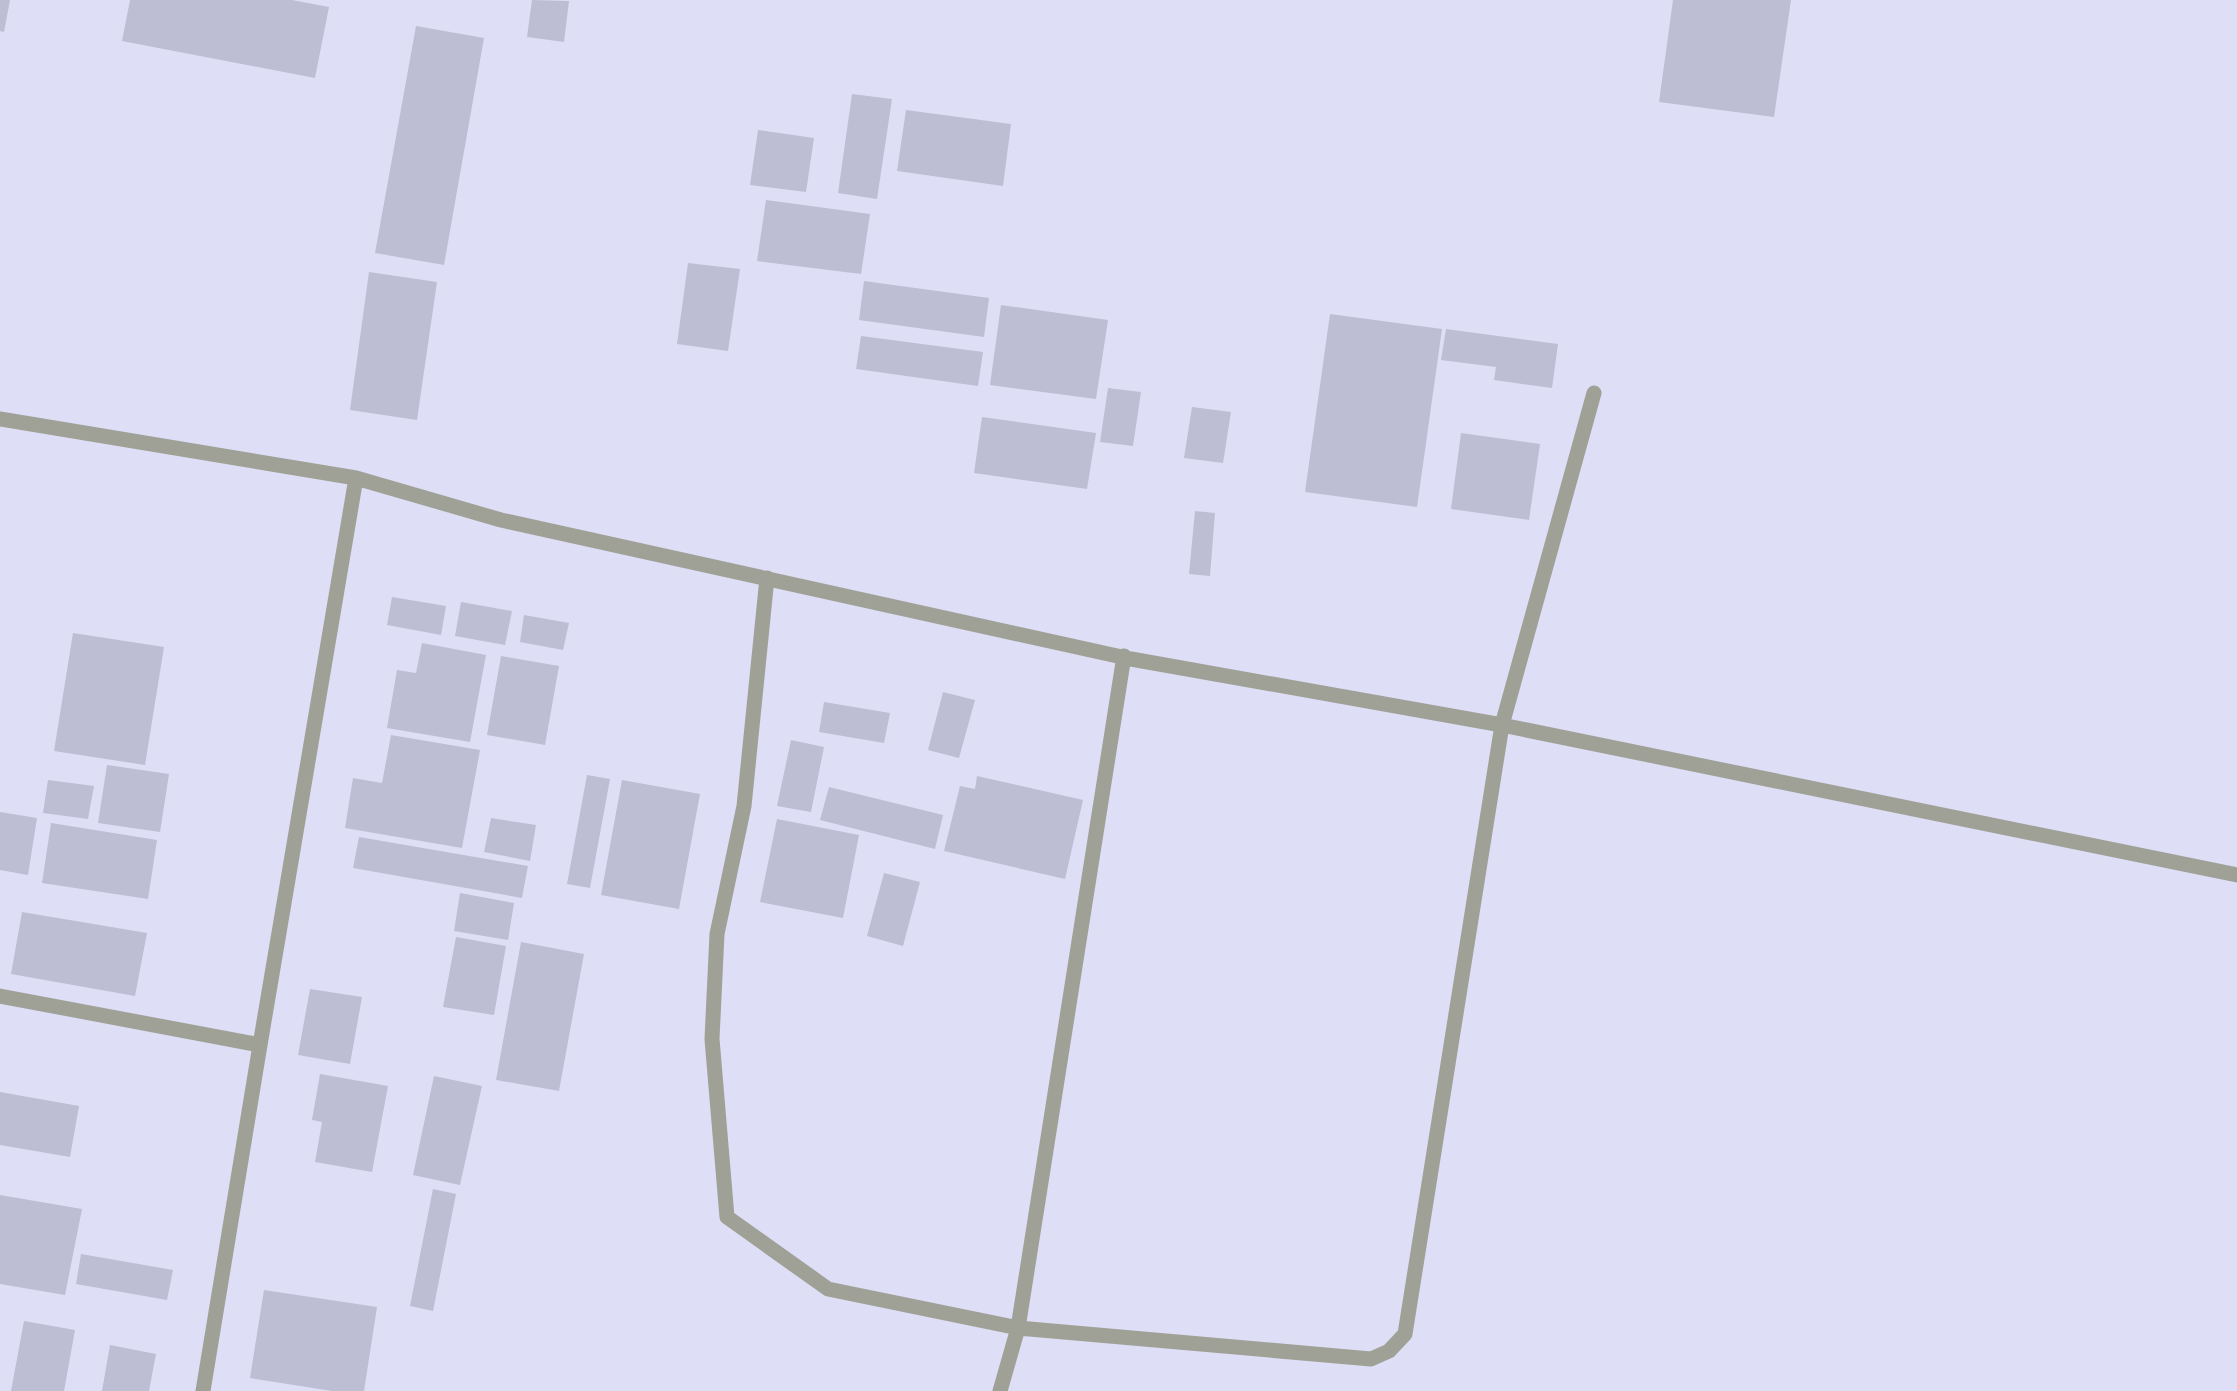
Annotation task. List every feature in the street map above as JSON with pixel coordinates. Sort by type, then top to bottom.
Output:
[{"type":"street","points":[[767,579],[744,806],[717,934],[712,1040],[727,1216],[828,1289],[1018,1328],[1371,1359],[1389,1351],[1405,1334],[1502,725],[1594,393]]},
{"type":"street","points":[[0,418],[357,478],[501,520],[1124,656],[1502,725],[2237,875]]},
{"type":"street","points":[[203,1391],[357,478]]},
{"type":"street","points":[[1000,1391],[1018,1328],[1124,656]]},
{"type":"street","points":[[0,996],[260,1045]]},
{"type":"building","points":[[0,0],[10,0],[4,32],[0,31]]},
{"type":"building","points":[[130,0],[292,0],[329,7],[315,78],[122,41]]},
{"type":"building","points":[[532,0],[569,1],[564,42],[527,37]]},
{"type":"building","points":[[1673,0],[1791,0],[1774,117],[1659,102]]},
{"type":"building","points":[[416,26],[484,38],[444,265],[375,253]]},
{"type":"building","points":[[852,94],[892,99],[877,199],[838,193]]},
{"type":"building","points":[[906,110],[1011,124],[1003,186],[897,171]]},
{"type":"building","points":[[758,130],[814,138],[806,192],[750,185]]},
{"type":"building","points":[[766,200],[870,214],[861,274],[757,261]]},
{"type":"building","points":[[688,263],[740,269],[728,351],[677,344]]},
{"type":"building","points":[[369,272],[437,282],[417,420],[350,410]]},
{"type":"building","points":[[864,281],[989,298],[984,337],[859,320]]},
{"type":"building","points":[[1001,305],[1108,320],[1096,399],[990,385]]},
{"type":"building","points":[[1330,314],[1442,329],[1417,507],[1305,492]]},
{"type":"building","points":[[1446,329],[1558,344],[1552,388],[1494,380],[1496,367],[1441,360]]},
{"type":"building","points":[[861,336],[983,352],[978,386],[856,369]]},
{"type":"building","points":[[1108,388],[1141,392],[1133,446],[1100,442]]},
{"type":"building","points":[[1192,407],[1231,412],[1223,463],[1184,458]]},
{"type":"building","points":[[982,417],[1096,433],[1087,489],[974,473]]},
{"type":"building","points":[[1461,433],[1540,444],[1529,520],[1451,509]]},
{"type":"building","points":[[1195,511],[1215,513],[1210,576],[1189,574]]},
{"type":"building","points":[[392,597],[446,606],[441,635],[387,625]]},
{"type":"building","points":[[461,602],[512,611],[505,645],[455,636]]},
{"type":"building","points":[[524,615],[569,623],[563,650],[520,642]]},
{"type":"building","points":[[73,633],[164,647],[145,765],[54,751]]},
{"type":"building","points":[[422,643],[486,655],[470,742],[387,728],[397,670],[416,673]]},
{"type":"building","points":[[501,656],[559,666],[545,745],[487,735]]},
{"type":"building","points":[[943,692],[975,700],[959,758],[928,750]]},
{"type":"building","points":[[824,702],[890,713],[884,743],[819,732]]},
{"type":"building","points":[[391,735],[480,750],[462,848],[345,828],[353,778],[382,783]]},
{"type":"building","points":[[791,740],[824,747],[811,812],[777,806]]},
{"type":"building","points":[[107,765],[169,774],[160,832],[98,823]]},
{"type":"building","points":[[587,775],[610,779],[590,888],[567,884]]},
{"type":"building","points":[[977,776],[1083,800],[1065,879],[944,851],[960,786],[975,789]]},
{"type":"building","points":[[48,780],[94,786],[88,819],[43,813]]},
{"type":"building","points":[[622,780],[700,794],[679,909],[601,895]]},
{"type":"building","points":[[829,787],[943,815],[935,849],[820,820]]},
{"type":"building","points":[[0,812],[37,818],[28,875],[0,870]]},
{"type":"building","points":[[491,818],[536,825],[530,861],[484,852]]},
{"type":"building","points":[[777,819],[859,835],[843,918],[760,902]]},
{"type":"building","points":[[51,823],[157,840],[148,899],[42,883]]},
{"type":"building","points":[[359,837],[528,866],[522,898],[353,868]]},
{"type":"building","points":[[884,873],[920,882],[903,946],[867,936]]},
{"type":"building","points":[[460,893],[514,903],[508,940],[454,931]]},
{"type":"building","points":[[22,912],[147,933],[135,996],[11,974]]},
{"type":"building","points":[[456,937],[506,946],[494,1015],[443,1007]]},
{"type":"building","points":[[521,942],[584,954],[559,1091],[496,1080]]},
{"type":"building","points":[[310,989],[362,997],[350,1064],[298,1055]]},
{"type":"building","points":[[320,1074],[388,1086],[372,1172],[315,1162],[322,1122],[312,1120]]},
{"type":"building","points":[[434,1076],[482,1086],[460,1185],[413,1175]]},
{"type":"building","points":[[0,1092],[79,1106],[70,1157],[0,1145]]},
{"type":"building","points":[[433,1189],[456,1194],[433,1311],[410,1306]]},
{"type":"building","points":[[0,1195],[82,1209],[65,1295],[0,1284]]},
{"type":"building","points":[[81,1254],[173,1270],[167,1300],[76,1284]]},
{"type":"building","points":[[264,1290],[377,1307],[364,1391],[332,1391],[250,1378]]},
{"type":"building","points":[[24,1321],[75,1330],[64,1391],[11,1391]]},
{"type":"building","points":[[110,1345],[156,1354],[149,1391],[102,1391]]}]
